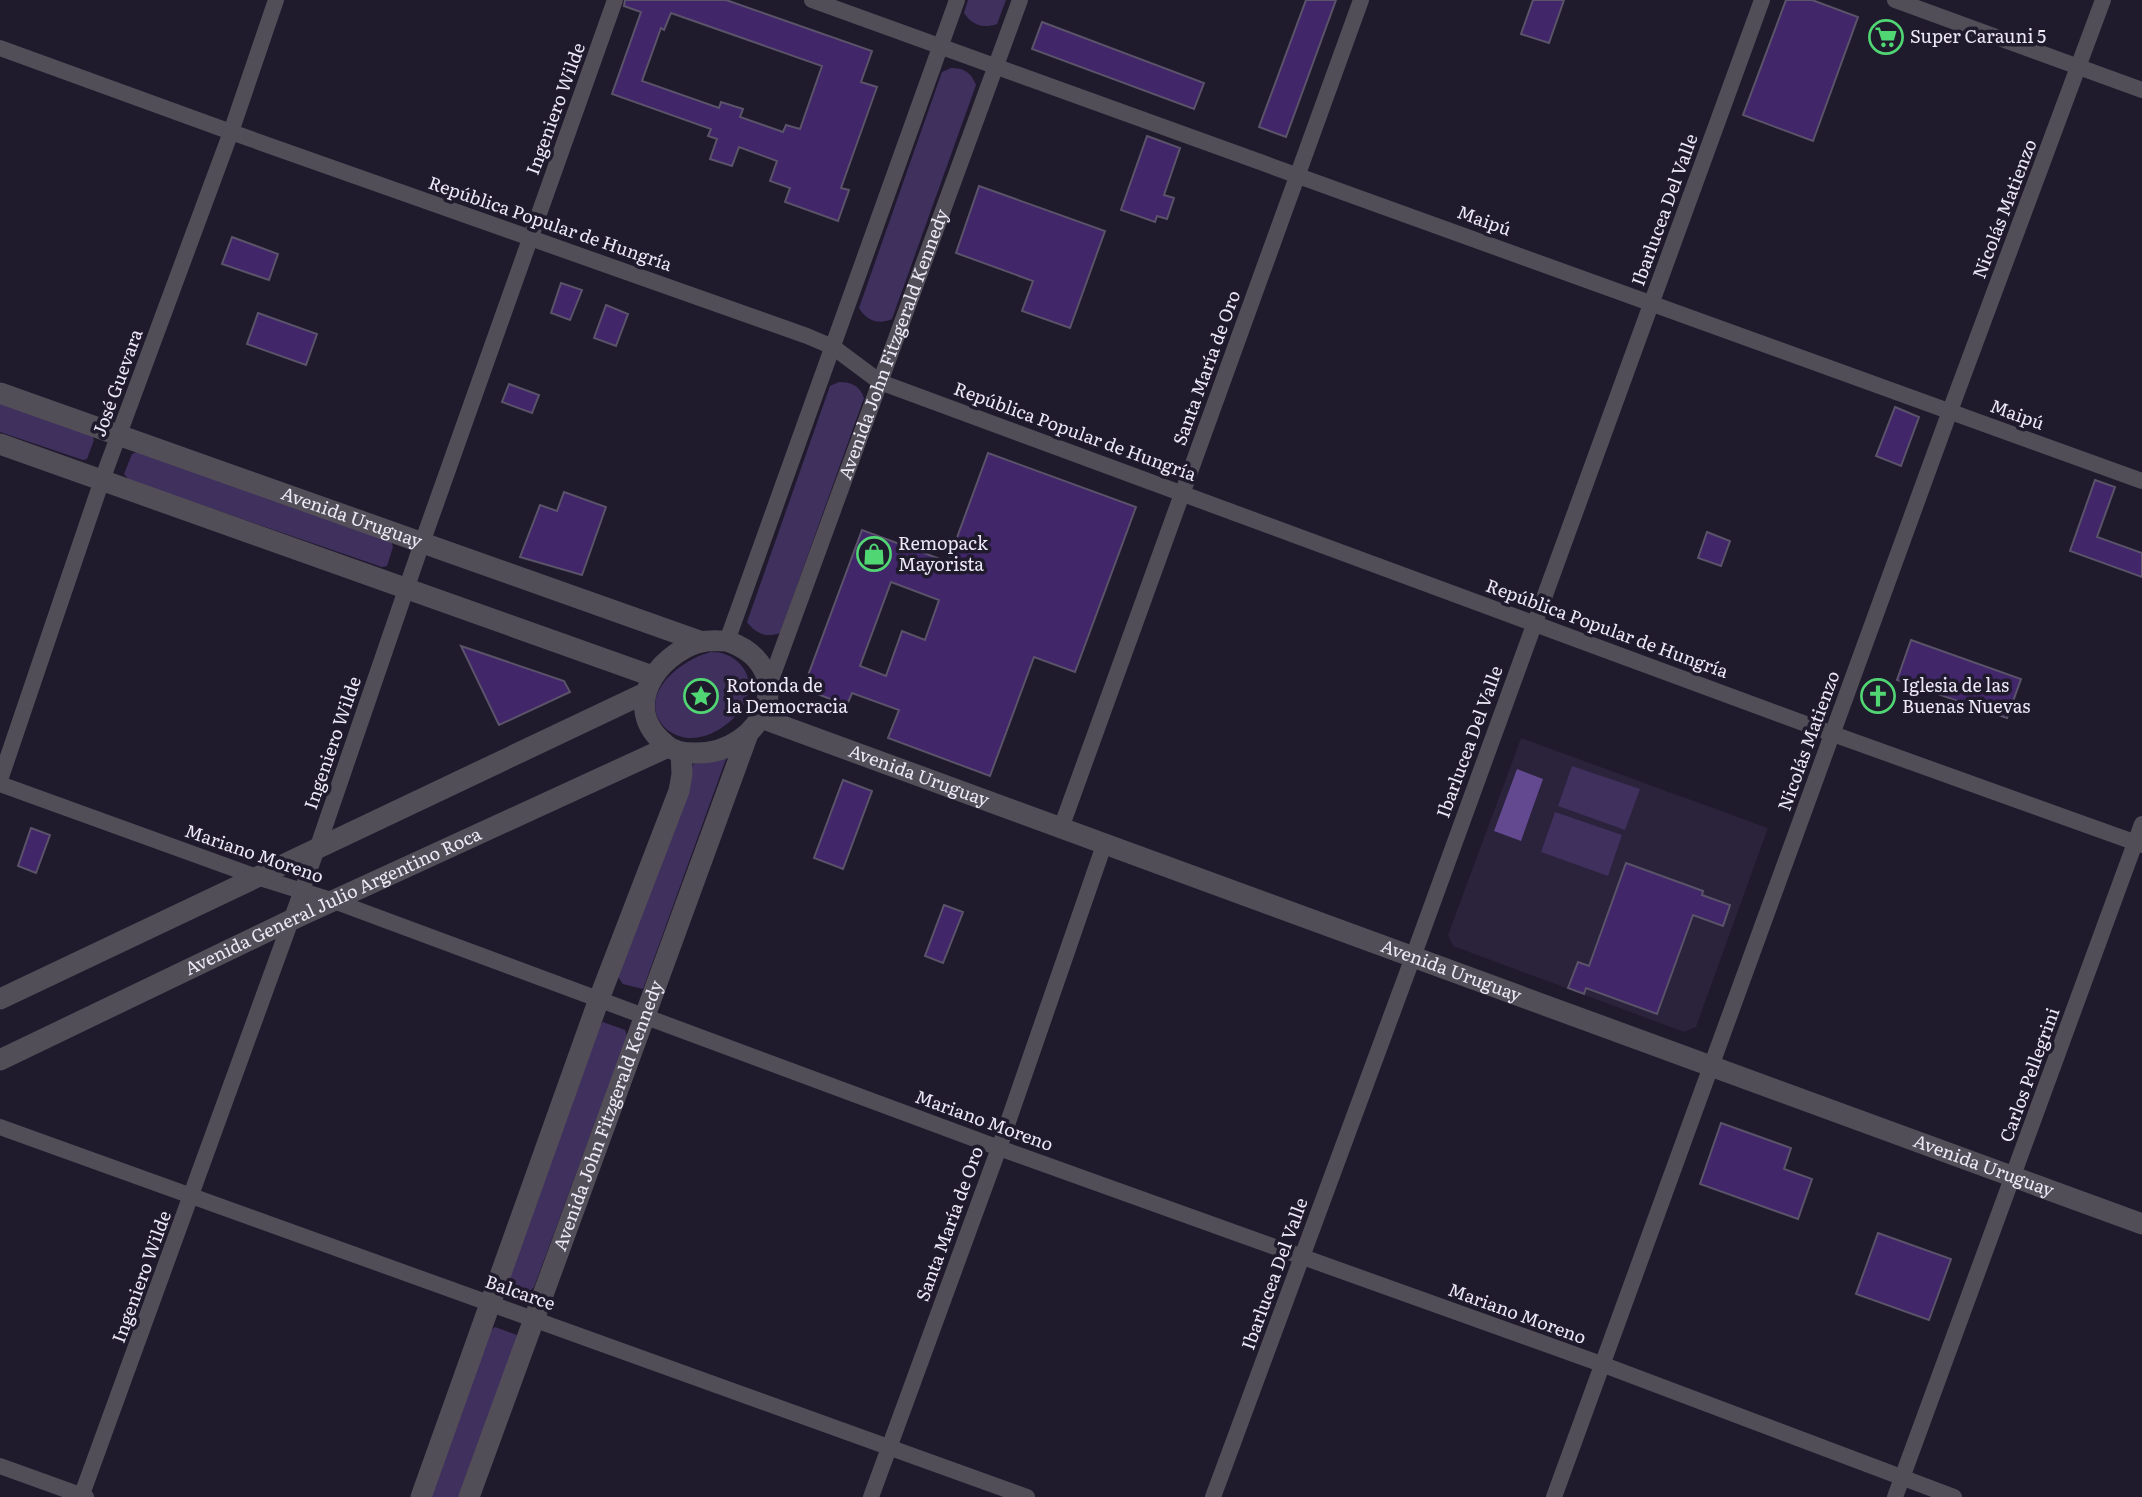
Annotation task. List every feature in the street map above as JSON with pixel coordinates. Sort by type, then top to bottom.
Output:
[{"type":"street","name":"José Guevara","points":[[0,782],[102,480],[231,132],[276,0]]},
{"type":"street","name":"Ingeniero Wilde","points":[[83,1496],[317,849],[422,543],[615,0]]},
{"type":"street","name":"Maipú","points":[[812,0],[2142,481]]},
{"type":"street","points":[[727,640],[957,0]]},
{"type":"street","name":"Avenida John Fitzgerald Kennedy","points":[[768,688],[1020,0]]},
{"type":"street","name":"Santa María de Oro","points":[[1061,828],[1361,0]]},
{"type":"street","name":"Ibarlucea Del Valle","points":[[1213,1497],[1762,0]]},
{"type":"street","points":[[1895,0],[2142,90]]},
{"type":"street","name":"Nicolás Matienzo","points":[[1554,1497],[1950,411],[2103,0]]},
{"type":"street","name":"República Popular de Hungría","points":[[0,48],[833,347],[880,382],[1833,734],[2139,844]]},
{"type":"street","name":"Avenida Uruguay","points":[[0,393],[702,642]]},
{"type":"street","points":[[0,444],[406,589],[649,685]]},
{"type":"street","points":[[727,640],[742,646],[758,659],[765,671],[767,702],[755,726],[733,745],[708,754],[674,750],[656,736],[647,721],[644,708],[649,685],[670,658],[702,642],[727,640]]},
{"type":"street","points":[[0,999],[317,849],[649,685]]},
{"type":"street","name":"Avenida John Fitzgerald Kennedy","points":[[470,1497],[755,726]]},
{"type":"street","name":"Avenida Uruguay","points":[[755,726],[1061,828],[2142,1224]]},
{"type":"street","points":[[421,1497],[598,999],[679,791],[682,774],[674,750]]},
{"type":"street","name":"Avenida General Julio Argentino Roca","points":[[0,1060],[289,921],[674,750]]},
{"type":"street","name":"Mariano Moreno","points":[[0,782],[257,877],[334,901],[999,1147],[1604,1365],[1954,1497]]},
{"type":"street","name":"Carlos Pellegrini","points":[[1895,1497],[2139,844],[2142,824]]},
{"type":"street","name":"Santa María de Oro","points":[[871,1497],[999,1147],[1104,845]]},
{"type":"street","name":"Balcarce","points":[[0,1127],[1027,1497]]},
{"type":"street","points":[[0,1466],[83,1496]]},
{"type":"shaded area","points":[[968,0],[1006,0],[997,24],[983,26],[974,23],[964,13]]},
{"type":"shaded area","points":[[951,68],[966,72],[976,85],[892,319],[873,321],[859,308],[942,72]]},
{"type":"shaded area","points":[[839,382],[855,386],[864,398],[780,633],[762,634],[747,622],[830,386]]},
{"type":"shaded area","points":[[0,401],[92,434],[94,440],[87,459],[83,460],[0,432]]},
{"type":"shaded area","points":[[139,451],[391,540],[393,547],[387,566],[382,567],[129,480],[124,474],[132,454]]},
{"type":"shaded area","points":[[711,652],[723,653],[739,663],[747,676],[749,690],[744,704],[735,717],[708,735],[693,738],[676,735],[667,730],[659,720],[655,708],[656,697],[661,686],[679,668]]},
{"type":"shaded area","points":[[1521,738],[1768,828],[1696,1027],[1684,1032],[1453,946],[1448,935]]},
{"type":"shaded area","points":[[721,756],[726,759],[643,989],[623,984],[618,977],[693,764]]},
{"type":"shaded area","points":[[1572,766],[1640,789],[1625,830],[1558,806]]},
{"type":"shaded area","points":[[1517,769],[1543,779],[1521,841],[1494,831]]},
{"type":"shaded area","points":[[1555,812],[1622,835],[1608,876],[1541,852]]},
{"type":"shaded area","points":[[603,1022],[625,1030],[627,1036],[534,1287],[530,1291],[509,1284],[507,1277],[598,1027]]},
{"type":"shaded area","points":[[495,1327],[517,1335],[518,1341],[460,1497],[430,1497],[489,1332]]},
{"type":"building","points":[[625,0],[726,0],[872,51],[861,82],[877,87],[841,188],[849,190],[838,221],[785,202],[790,188],[770,181],[777,161],[739,147],[732,166],[710,159],[717,139],[708,136],[711,129],[612,94],[641,12],[624,6]],"holes":[[[671,13],[822,66],[800,129],[786,125],[783,132],[740,117],[743,109],[721,102],[719,108],[642,81],[661,28],[664,30]]]},
{"type":"building","points":[[1306,0],[1336,0],[1286,137],[1259,127]]},
{"type":"building","points":[[1533,0],[1564,0],[1549,43],[1521,34]]},
{"type":"building","points":[[1786,0],[1812,0],[1858,17],[1813,141],[1743,115]]},
{"type":"building","points":[[1042,22],[1204,83],[1194,109],[1032,49]]},
{"type":"building","points":[[1147,136],[1180,148],[1164,195],[1174,198],[1167,219],[1157,216],[1155,222],[1121,210]]},
{"type":"building","points":[[979,186],[1105,231],[1070,328],[1022,311],[1033,281],[956,253]]},
{"type":"building","points":[[232,237],[278,254],[269,280],[222,264]]},
{"type":"building","points":[[561,283],[582,290],[570,320],[551,313]]},
{"type":"building","points":[[606,305],[628,314],[616,346],[594,338]]},
{"type":"building","points":[[258,313],[317,334],[306,365],[247,344]]},
{"type":"building","points":[[509,384],[539,395],[532,413],[502,402]]},
{"type":"building","points":[[1895,407],[1919,417],[1901,466],[1876,456]]},
{"type":"building","points":[[988,453],[1136,507],[1075,672],[1034,657],[990,776],[888,738],[899,710],[852,693],[847,705],[803,689],[862,530],[948,562]],"holes":[[[891,582],[939,600],[925,640],[902,631],[886,676],[860,666]]]},
{"type":"building","points":[[2095,480],[2115,487],[2097,537],[2142,553],[2142,577],[2070,551]]},
{"type":"building","points":[[564,492],[606,507],[582,575],[520,557],[540,505],[557,511]]},
{"type":"building","points":[[1707,532],[1730,541],[1721,566],[1698,558]]},
{"type":"building","points":[[1911,640],[2021,679],[2007,718],[1897,680]]},
{"type":"building","points":[[461,646],[564,681],[570,692],[499,725]]},
{"type":"building","points":[[843,780],[872,791],[843,869],[814,858]]},
{"type":"building","points":[[31,828],[50,835],[36,873],[18,866]]},
{"type":"building","points":[[1626,863],[1703,891],[1702,895],[1730,905],[1723,926],[1693,915],[1657,1014],[1586,988],[1584,994],[1568,988],[1578,962],[1589,966]]},
{"type":"building","points":[[944,905],[963,912],[943,963],[925,956]]},
{"type":"building","points":[[1721,1123],[1791,1148],[1784,1169],[1812,1179],[1798,1219],[1700,1184]]},
{"type":"building","points":[[1878,1233],[1951,1259],[1929,1320],[1856,1294]]},
{"type":"place","name":"Super Carauni 5","points":[[1886,37]]},
{"type":"place","name":"Remopack Mayorista","points":[[874,554]]},
{"type":"place","name":"Rotonda de la Democracia","points":[[701,696]]},
{"type":"place","name":"Iglesia de las Buenas Nuevas","points":[[1878,696]]}]
